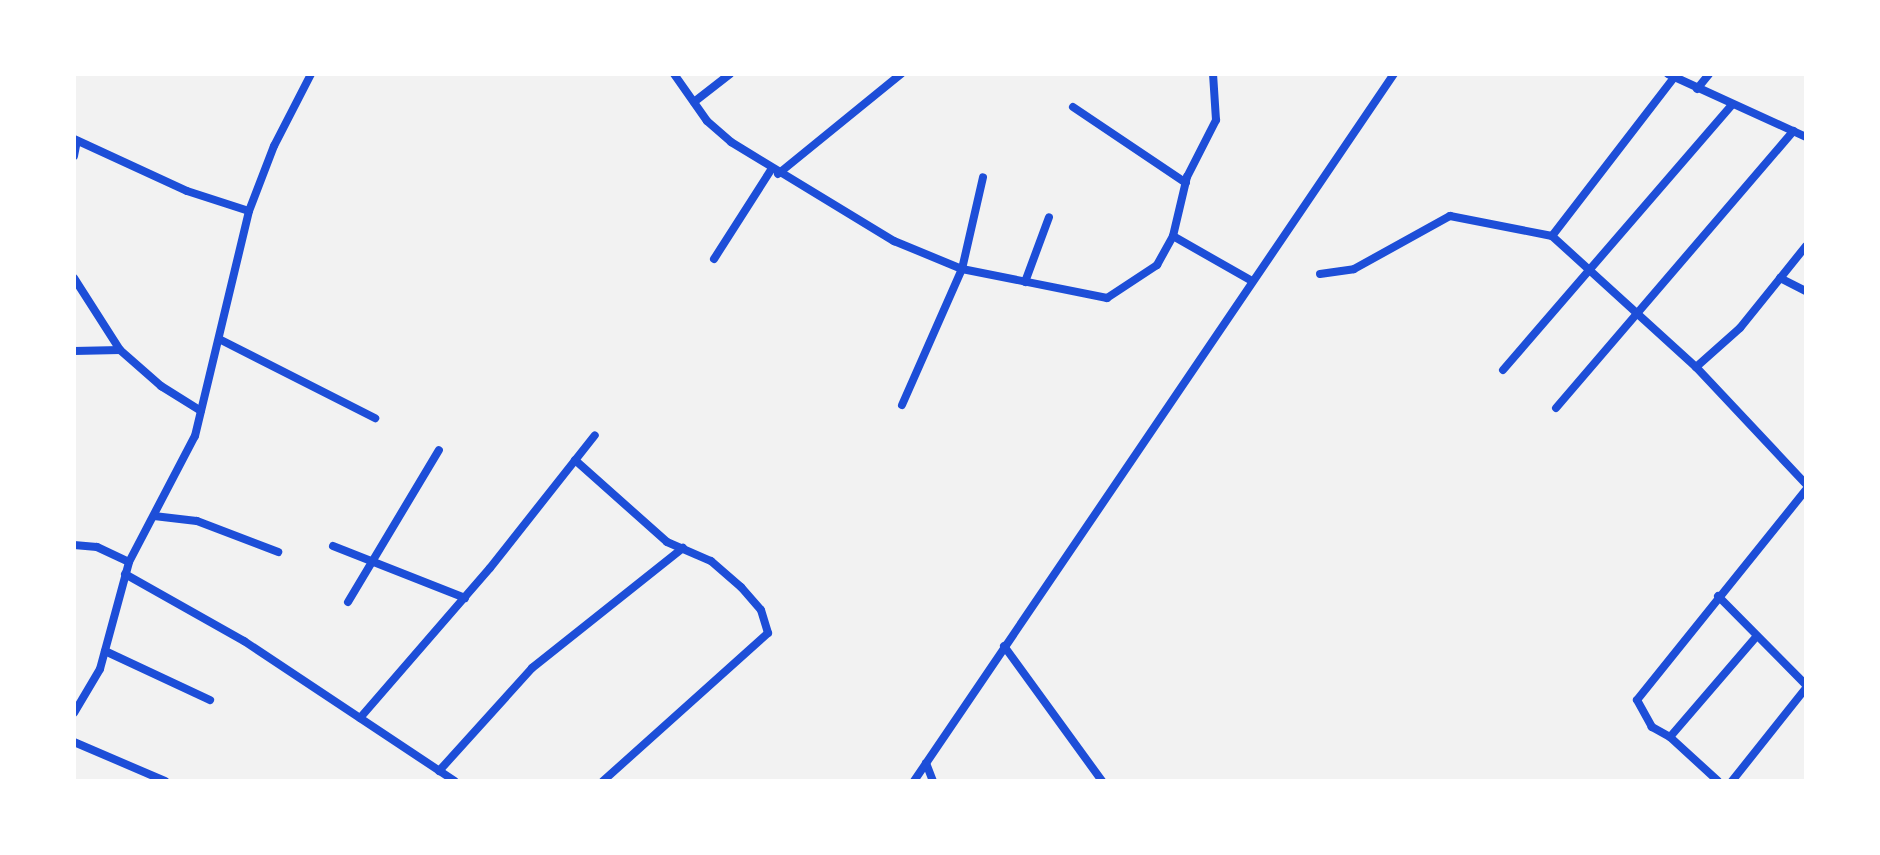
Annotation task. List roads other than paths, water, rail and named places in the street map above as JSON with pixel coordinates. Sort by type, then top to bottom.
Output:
[{"type":"street","points":[[74,713],[105,651],[129,562],[181,470],[221,340],[249,211],[274,146],[311,74]]},
{"type":"street","points":[[674,74],[715,128],[774,172],[894,241],[962,269],[1107,298],[1157,265],[1173,236],[1186,183],[1216,120],[1213,74]]},
{"type":"street","points":[[694,102],[730,74]]},
{"type":"street","points":[[714,259],[774,172],[901,74]]},
{"type":"street","points":[[914,781],[1394,74]]},
{"type":"street","points":[[1697,89],[1709,74]]},
{"type":"street","points":[[1552,236],[1670,77],[1806,137]]},
{"type":"street","points":[[1503,370],[1732,105]]},
{"type":"street","points":[[1073,107],[1186,183]]},
{"type":"street","points":[[1556,408],[1793,131]]},
{"type":"street","points":[[74,156],[76,140],[187,191],[249,211]]},
{"type":"street","points":[[902,405],[962,269],[983,177]]},
{"type":"street","points":[[1320,274],[1354,269],[1450,216],[1552,236],[1586,272],[1638,313],[1696,367],[1806,484]]},
{"type":"street","points":[[1025,282],[1049,217]]},
{"type":"street","points":[[1173,236],[1252,281]]},
{"type":"street","points":[[1696,367],[1740,328],[1806,246]]},
{"type":"street","points":[[74,278],[120,350],[161,386],[201,411]]},
{"type":"street","points":[[1780,278],[1806,291]]},
{"type":"street","points":[[221,340],[375,418]]},
{"type":"street","points":[[74,351],[120,350]]},
{"type":"street","points":[[360,718],[465,598],[595,435]]},
{"type":"street","points":[[348,602],[439,450]]},
{"type":"street","points":[[575,460],[667,542],[711,561],[741,587],[761,610],[768,633],[603,781]]},
{"type":"street","points":[[1718,781],[1670,737],[1652,727],[1637,700],[1806,490]]},
{"type":"street","points":[[154,516],[197,521],[278,552]]},
{"type":"street","points":[[74,545],[97,547],[129,562]]},
{"type":"street","points":[[333,546],[465,598]]},
{"type":"street","points":[[439,771],[532,668],[683,548]]},
{"type":"street","points":[[125,574],[244,641],[455,781]]},
{"type":"street","points":[[1718,596],[1806,686],[1732,781]]},
{"type":"street","points":[[1670,737],[1757,636]]},
{"type":"street","points":[[1004,646],[1102,781]]},
{"type":"street","points":[[105,651],[210,700]]},
{"type":"street","points":[[74,742],[165,781]]},
{"type":"street","points":[[926,763],[933,781]]}]
